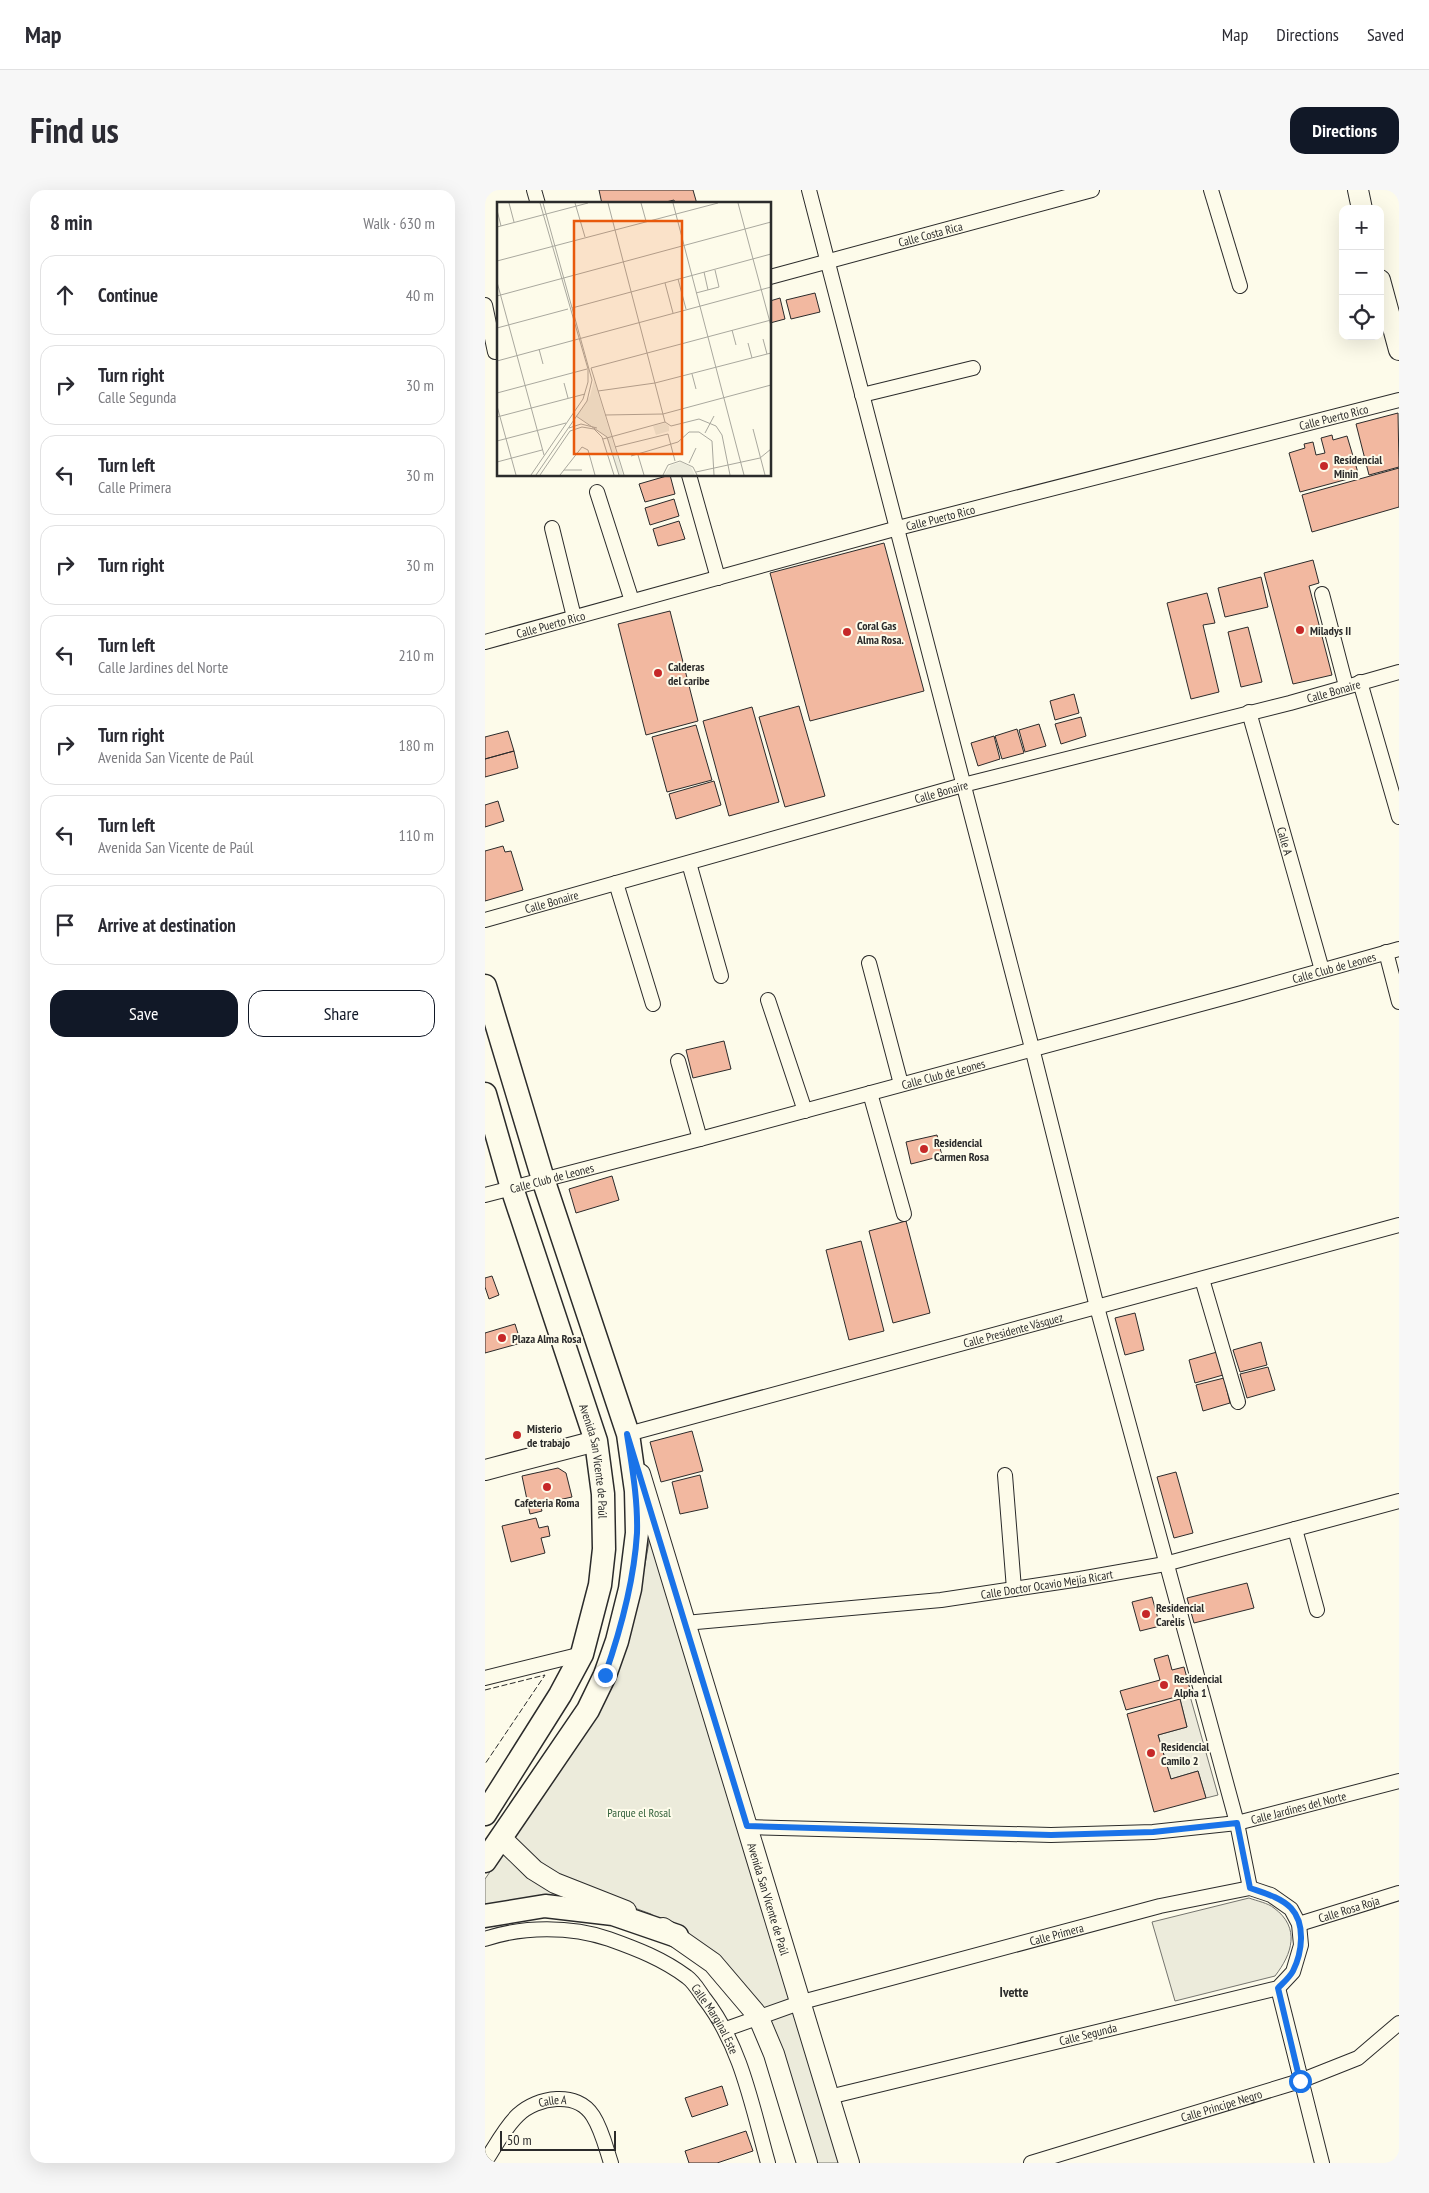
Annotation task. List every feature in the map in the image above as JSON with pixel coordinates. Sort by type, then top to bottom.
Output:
[{"type":"main road","name":"Avenida San Vicente de Paúl","points":[[485,986],[543,1179],[627,1434],[636,1491],[637,1533],[630,1589],[617,1641],[605,1675],[588,1710],[485,1861]]},
{"type":"main road","name":"Avenida San Vicente de Paúl","points":[[485,1094],[512,1188],[597,1441],[603,1494],[604,1550],[600,1585],[582,1654],[560,1694],[485,1814]]},
{"type":"main road","points":[[485,1916],[545,1906],[613,1914],[677,1936]]},
{"type":"street","points":[[809,190],[1033,1048],[1097,1307],[1165,1564],[1237,1823],[1250,1888],[1271,1895],[1291,1909],[1299,1924],[1301,1945],[1293,1972],[1278,1988],[1322,2163]]},
{"type":"street","name":"Calle Costa Rica","points":[[771,277],[1091,190]]},
{"type":"street","points":[[1211,190],[1240,286]]},
{"type":"street","points":[[1357,190],[1361,205]]},
{"type":"street","points":[[1384,295],[1399,350]]},
{"type":"street","points":[[485,305],[493,352]]},
{"type":"street","points":[[862,395],[973,368]]},
{"type":"street","name":"Calle Puerto Rico","points":[[485,642],[898,528],[1399,400]]},
{"type":"street","points":[[689,476],[718,578]]},
{"type":"street","points":[[597,492],[632,601]]},
{"type":"street","points":[[552,528],[574,618]]},
{"type":"street","points":[[1322,594],[1346,686]]},
{"type":"street","name":"Calle Bonaire","points":[[485,920],[963,785],[1399,672]]},
{"type":"street","points":[[1360,682],[1399,817]]},
{"type":"street","name":"Calle A","points":[[1249,712],[1322,970]]},
{"type":"street","points":[[689,863],[721,976]]},
{"type":"street","points":[[616,884],[653,1004]]},
{"type":"street","points":[[1392,950],[1399,1002]]},
{"type":"street","name":"Calle Club de Leones","points":[[485,1195],[700,1140],[1392,950]]},
{"type":"street","points":[[869,963],[901,1084]]},
{"type":"street","points":[[768,1000],[805,1111]]},
{"type":"street","points":[[678,1060],[700,1140]]},
{"type":"street","points":[[870,1093],[904,1214]]},
{"type":"street","name":"Calle Presidente Vásquez","points":[[627,1434],[1399,1225]]},
{"type":"street","points":[[1202,1279],[1238,1402]]},
{"type":"street","name":"Avenida San Vicente de Paúl","points":[[627,1434],[711,1712],[802,2002],[849,2163]]},
{"type":"street","points":[[485,1470],[597,1441]]},
{"type":"street","points":[[1005,1475],[1014,1589]]},
{"type":"street","name":"Calle Doctor Ocavio Mejía Ricart","points":[[685,1623],[941,1600],[1165,1564],[1399,1501]]},
{"type":"street","points":[[1295,1529],[1317,1610]]},
{"type":"street","points":[[485,1678],[582,1654]]},
{"type":"street","name":"Calle Jardines del Norte","points":[[747,1826],[1051,1835],[1153,1832],[1237,1823],[1399,1781]]},
{"type":"street","points":[[501,1838],[534,1870],[555,1883],[646,1918],[677,1936],[713,1963],[758,2016],[774,2054],[807,2163]]},
{"type":"street","name":"Calle Primera","points":[[726,2029],[758,2016],[802,2002],[1160,1906],[1250,1888]]},
{"type":"street","name":"Calle Rosa Roja","points":[[1299,1924],[1399,1894]]},
{"type":"street","name":"Calle Marginal Este","points":[[485,1939],[503,1933],[552,1930],[592,1934],[648,1952],[688,1978],[720,2018],[726,2029],[738,2059],[768,2163]]},
{"type":"street","name":"Calle Segunda","points":[[829,2097],[1278,1988]]},
{"type":"street","name":"Calle Principe Negro","points":[[1031,2163],[1300,2081],[1358,2058],[1399,2023]]},
{"type":"street","name":"Calle A","points":[[485,2162],[517,2116],[531,2104],[548,2099],[582,2105],[593,2115],[611,2163]]},
{"type":"green space","name":"Parque el Rosal","points":[[650,1537],[839,2163],[811,2163],[768,2023],[668,1926],[651,1914],[556,1879],[509,1839],[638,1602]]},
{"type":"green space","points":[[503,1853],[576,1900],[485,1908],[485,1879]]},
{"type":"green space","points":[[1249,1898],[1272,1906],[1288,1924],[1291,1941],[1286,1959],[1281,1968],[1275,1976],[1175,2001],[1152,1922]]},
{"type":"shaded area","points":[[1190,1696],[1218,1795],[1206,1798],[1198,1771],[1171,1779],[1158,1735],[1187,1727],[1180,1699]]},
{"type":"building","points":[[599,190],[693,190],[696,202],[674,202],[674,200],[666,202],[602,202]]},
{"type":"building","points":[[815,293],[820,312],[791,319],[786,300]]},
{"type":"building","points":[[780,298],[785,319],[771,323],[771,301]]},
{"type":"building","points":[[1398,413],[1399,467],[1369,475],[1356,424]]},
{"type":"building","name":"Residencial Minin","points":[[1332,435],[1333,440],[1347,436],[1359,476],[1300,492],[1289,453],[1305,448],[1304,444],[1313,442],[1316,455],[1325,453],[1321,438]]},
{"type":"building","points":[[1399,468],[1399,507],[1312,532],[1302,495]]},
{"type":"building","points":[[670,476],[675,494],[645,502],[639,484]]},
{"type":"building","points":[[674,499],[679,516],[650,525],[645,508]]},
{"type":"building","points":[[679,521],[685,539],[658,546],[653,529]]},
{"type":"building","name":"Coral Gas Alma Rosa.","points":[[884,543],[924,691],[810,721],[770,573]]},
{"type":"building","name":"Miladys II","points":[[1313,560],[1319,583],[1309,586],[1332,675],[1293,684],[1264,573]]},
{"type":"building","points":[[1261,577],[1268,607],[1225,617],[1218,588]]},
{"type":"building","points":[[1207,593],[1215,623],[1203,625],[1219,692],[1191,699],[1167,603]]},
{"type":"building","name":"Calderas del caribe","points":[[670,611],[698,721],[646,735],[618,624]]},
{"type":"building","points":[[1248,627],[1262,682],[1241,687],[1228,632]]},
{"type":"building","points":[[1074,694],[1079,713],[1055,720],[1050,701]]},
{"type":"building","points":[[799,706],[825,796],[785,807],[759,717]]},
{"type":"building","points":[[752,707],[779,802],[729,816],[703,721]]},
{"type":"building","points":[[1081,717],[1086,736],[1061,744],[1055,724]]},
{"type":"building","points":[[1039,724],[1046,746],[1025,752],[1019,730]]},
{"type":"building","points":[[696,725],[712,780],[667,792],[652,737]]},
{"type":"building","points":[[1017,729],[1024,753],[1002,759],[995,736]]},
{"type":"building","points":[[508,731],[514,751],[485,759],[485,737]]},
{"type":"building","points":[[994,736],[1000,759],[978,766],[971,743]]},
{"type":"building","points":[[514,751],[518,768],[485,777],[485,759]]},
{"type":"building","points":[[714,781],[721,805],[676,819],[669,794]]},
{"type":"building","points":[[498,801],[504,821],[485,827],[485,805]]},
{"type":"building","points":[[503,846],[505,852],[511,851],[523,890],[485,901],[485,851]]},
{"type":"building","points":[[724,1041],[731,1069],[693,1078],[686,1050]]},
{"type":"building","name":"Residencial Carmen Rosa","points":[[937,1135],[942,1156],[911,1164],[906,1142]]},
{"type":"building","points":[[612,1176],[619,1200],[576,1213],[569,1189]]},
{"type":"building","points":[[906,1221],[930,1313],[893,1323],[869,1231]]},
{"type":"building","points":[[861,1241],[884,1331],[849,1340],[826,1250]]},
{"type":"building","points":[[492,1276],[499,1295],[489,1299],[485,1287],[485,1278]]},
{"type":"building","points":[[1135,1313],[1144,1350],[1125,1355],[1115,1318]]},
{"type":"building","name":"Plaza Alma Rosa","points":[[515,1324],[521,1343],[485,1353],[485,1333]]},
{"type":"building","points":[[1261,1342],[1267,1365],[1240,1372],[1233,1350]]},
{"type":"building","points":[[1217,1352],[1223,1375],[1195,1383],[1189,1360]]},
{"type":"building","points":[[1268,1367],[1275,1390],[1247,1398],[1240,1374]]},
{"type":"building","points":[[1224,1378],[1230,1403],[1203,1411],[1196,1385]]},
{"type":"building","points":[[692,1431],[703,1471],[661,1482],[650,1442]]},
{"type":"building","name":"Cafeteria Roma","points":[[558,1468],[566,1473],[572,1497],[540,1504],[542,1511],[530,1514],[522,1476]]},
{"type":"building","points":[[1176,1472],[1193,1533],[1174,1538],[1157,1477]]},
{"type":"building","points":[[700,1475],[708,1508],[680,1514],[672,1482]]},
{"type":"building","points":[[536,1518],[539,1528],[548,1526],[550,1536],[541,1538],[545,1553],[511,1562],[502,1526]]},
{"type":"building","points":[[1247,1583],[1254,1608],[1194,1623],[1187,1598]]},
{"type":"building","name":"Residencial Carelis","points":[[1152,1597],[1160,1626],[1140,1631],[1132,1602]]},
{"type":"building","name":"Residencial Alpha 1","points":[[1168,1655],[1172,1670],[1184,1667],[1191,1693],[1126,1710],[1120,1691],[1160,1680],[1154,1659]]},
{"type":"building","name":"Residencial Camilo 2","points":[[1180,1699],[1187,1727],[1158,1735],[1171,1779],[1198,1771],[1206,1798],[1154,1812],[1127,1714]]},
{"type":"building","points":[[722,2086],[728,2105],[692,2117],[685,2098]]},
{"type":"building","points":[[746,2131],[753,2151],[717,2163],[689,2163],[685,2151]]},
{"type":"fence","points":[[485,1690],[545,1675],[485,1764]]},
{"type":"place","name":"Residencial Minin","points":[[1324,466]]},
{"type":"place","name":"Miladys II","points":[[1300,630]]},
{"type":"place","name":"Coral Gas Alma Rosa.","points":[[847,632]]},
{"type":"place","name":"Calderas del caribe","points":[[658,673]]},
{"type":"place","name":"Residencial Carmen Rosa","points":[[924,1149]]},
{"type":"place","name":"Plaza Alma Rosa","points":[[502,1338]]},
{"type":"place","name":"Misterio de trabajo","points":[[517,1435]]},
{"type":"place","name":"Cafeteria Roma","points":[[547,1487]]},
{"type":"place","name":"Residencial Carelis","points":[[1146,1614]]},
{"type":"place","name":"Residencial Alpha 1","points":[[1164,1685]]},
{"type":"place","name":"Residencial Camilo 2","points":[[1151,1753]]},
{"type":"district","name":"Ivette","points":[[1014,1992]]},
{"type":"route","points":[[605,1675],[617,1641],[630,1589],[637,1533],[636,1491],[627,1434],[747,1826],[1051,1835],[1153,1832],[1237,1823],[1250,1888],[1271,1895],[1291,1909],[1299,1924],[1301,1945],[1293,1972],[1278,1988],[1300,2081]]}]
